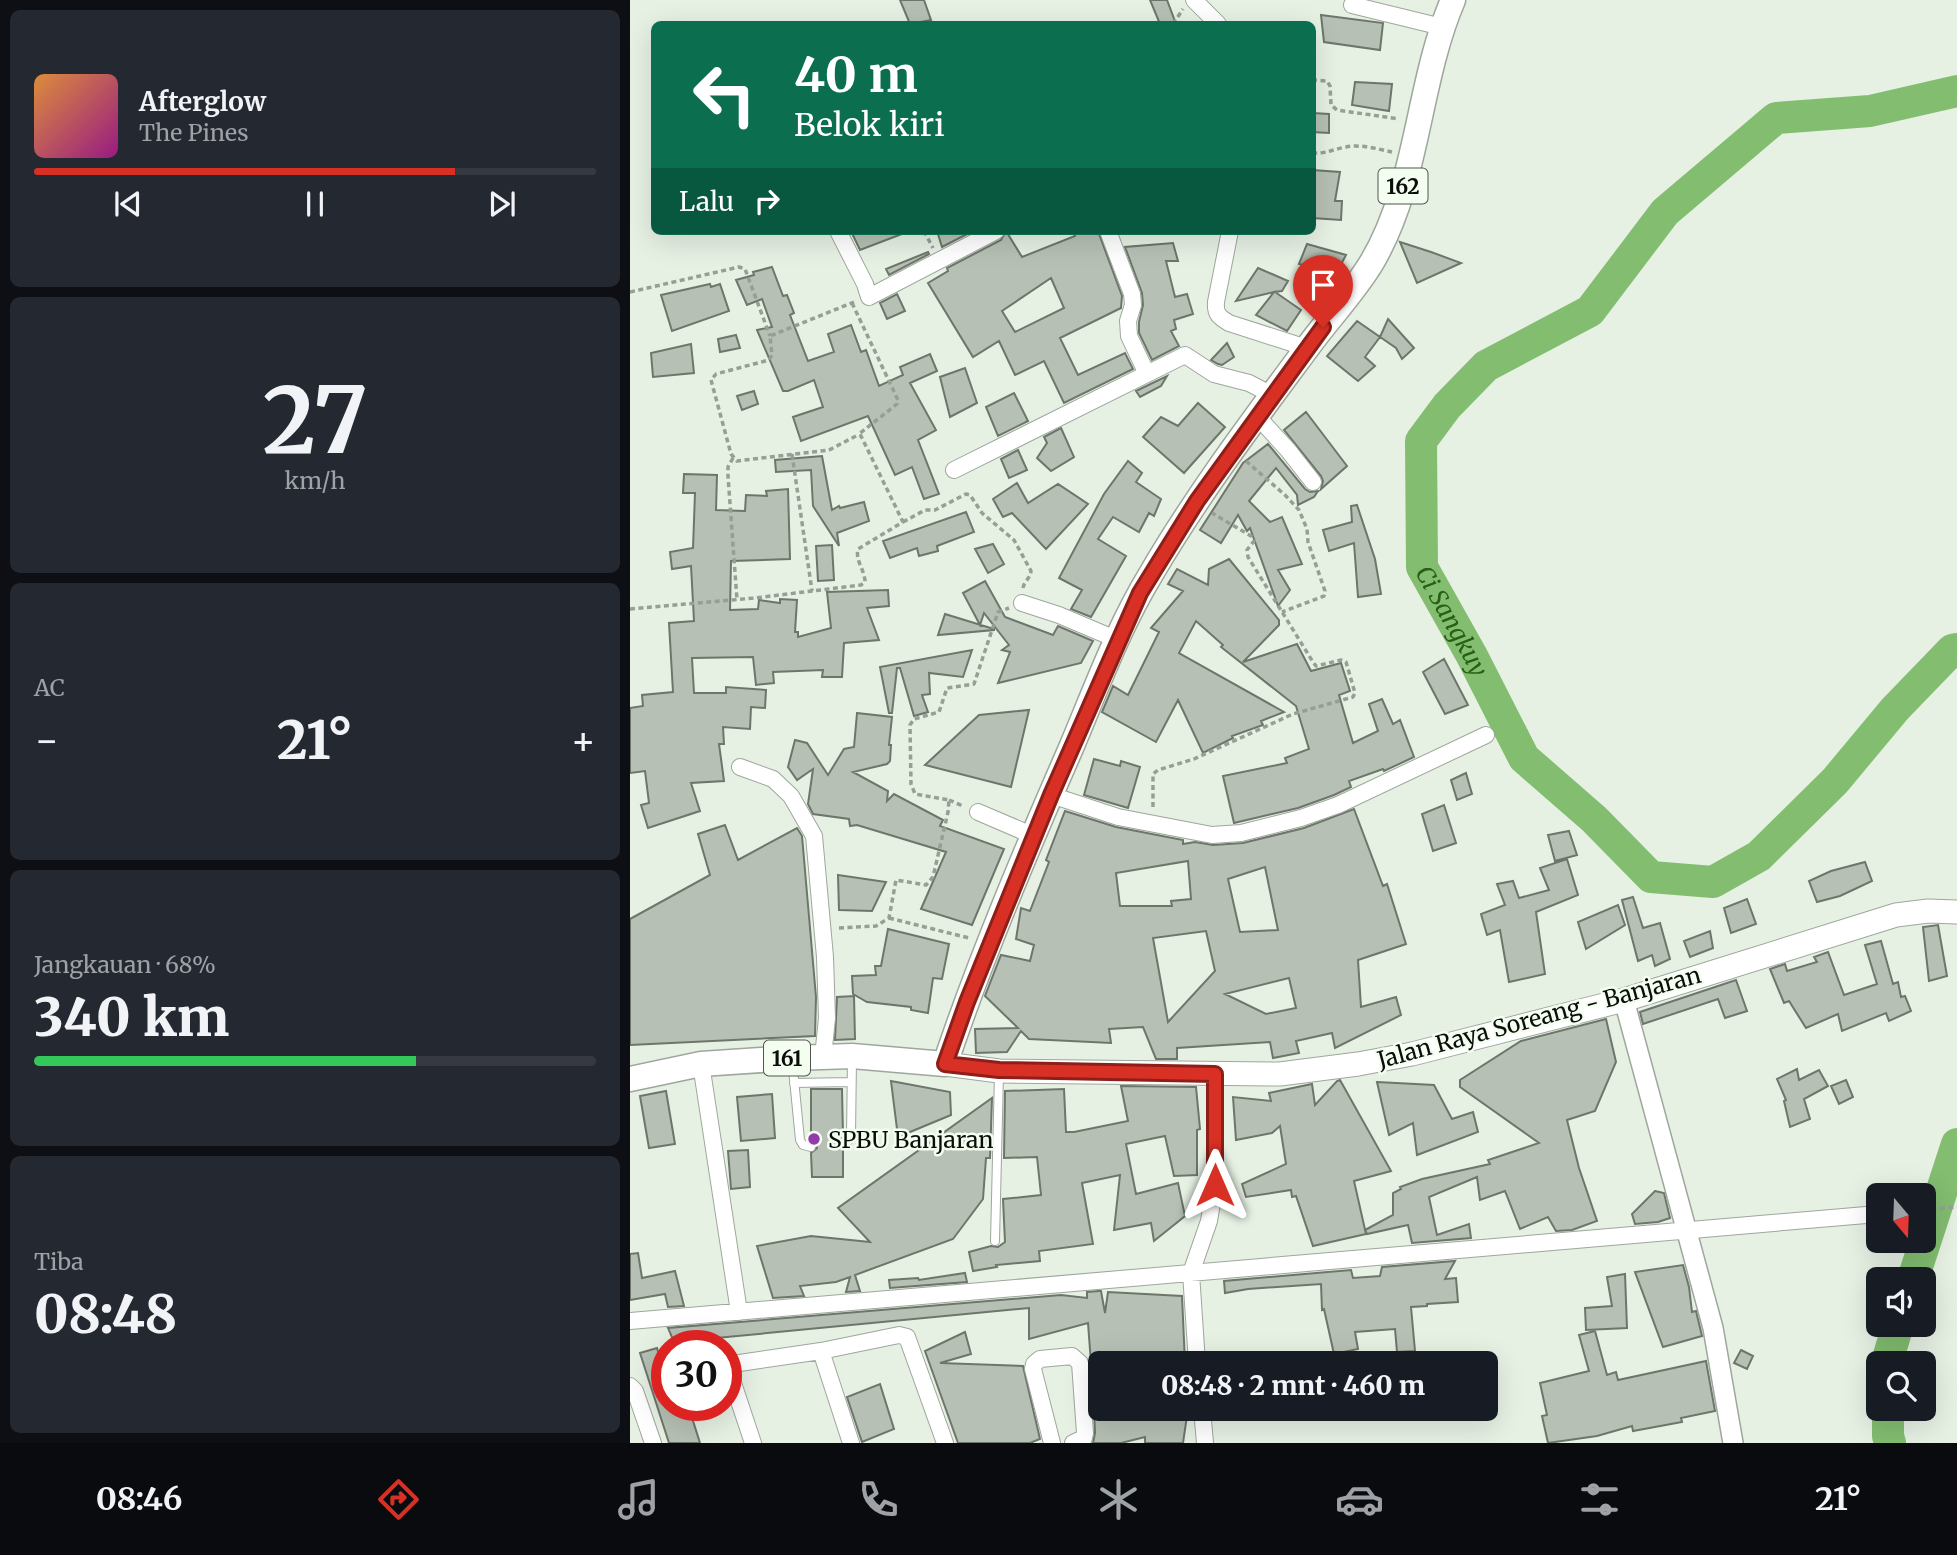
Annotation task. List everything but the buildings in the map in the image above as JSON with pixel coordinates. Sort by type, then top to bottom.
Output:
[{"type":"main road","name":"162","points":[[945,1064],[990,944],[1051,795],[1145,583],[1196,503],[1257,416],[1372,262],[1399,200],[1442,27],[1453,0]]},
{"type":"main road","name":"Jalan Raya Soreang - Banjaran","points":[[945,1064],[999,1070],[1280,1074],[1358,1064],[1424,1051],[1624,1000],[1896,915],[1928,911],[1957,912]]},
{"type":"main road","name":"161","points":[[630,1079],[701,1064],[792,1058],[852,1056],[945,1064]]},
{"type":"street","points":[[1189,3],[1214,21]]},
{"type":"street","points":[[1352,5],[1442,27]]},
{"type":"street","points":[[840,235],[869,297],[988,235]]},
{"type":"street","points":[[1110,235],[1132,294],[1129,336],[1147,374]]},
{"type":"street","points":[[1229,235],[1215,310],[1219,317],[1306,350]]},
{"type":"street","points":[[954,470],[1185,355],[1214,374],[1249,383],[1272,395]]},
{"type":"street","points":[[1257,416],[1313,482]]},
{"type":"street","points":[[1022,603],[1118,639]]},
{"type":"street","points":[[1051,795],[1118,817],[1212,835],[1227,835],[1301,818],[1338,805],[1486,735]]},
{"type":"street","points":[[740,767],[773,779],[791,796],[814,836],[823,929],[827,1018],[823,1057]]},
{"type":"street","points":[[978,812],[1034,836]]},
{"type":"street","points":[[1624,1000],[1713,1328],[1733,1443]]},
{"type":"street","points":[[701,1064],[739,1312]]},
{"type":"street","points":[[1196,1351],[1192,1273],[1209,1222],[1215,1185],[1215,1074]]},
{"type":"street","points":[[630,1321],[1866,1215]]},
{"type":"street","points":[[742,1363],[821,1351],[899,1335],[907,1337],[945,1443]]},
{"type":"street","points":[[821,1351],[851,1443]]},
{"type":"street","points":[[1052,1443],[1034,1364],[1040,1359],[1072,1356],[1080,1363],[1085,1433],[1084,1438],[1073,1443]]},
{"type":"street","points":[[630,1386],[635,1391],[653,1443]]},
{"type":"street","points":[[742,1410],[753,1443]]},
{"type":"street","points":[[1203,1421],[1205,1443]]},
{"type":"lane","points":[[843,1143],[848,1141],[851,1135],[852,1056]]},
{"type":"lane","points":[[792,1058],[800,1140],[803,1145],[811,1147]]},
{"type":"lane","points":[[995,1241],[999,1070]]},
{"type":"lane","points":[[794,1083],[851,1083]]},
{"type":"path","points":[[1175,21],[1189,3]]},
{"type":"path","points":[[1316,80],[1327,80],[1331,105],[1337,110],[1420,122]]},
{"type":"path","points":[[1316,153],[1326,154],[1347,146],[1360,146],[1412,156]]},
{"type":"path","points":[[630,292],[739,267],[745,269],[770,336],[772,355],[769,360],[716,374],[711,380],[733,458],[737,461],[829,450],[859,435],[897,404],[898,400],[852,303]]},
{"type":"path","points":[[770,336],[869,297]]},
{"type":"path","points":[[859,435],[903,522]]},
{"type":"path","points":[[1234,450],[1299,510],[1307,529],[1308,542],[1325,591],[1324,597],[1282,612]]},
{"type":"path","points":[[792,454],[812,591]]},
{"type":"path","points":[[733,458],[728,467],[728,477],[737,600]]},
{"type":"path","points":[[630,609],[737,600],[861,585],[865,582],[865,574],[856,556],[858,550],[925,510],[935,510],[966,494],[970,495],[982,513],[1014,540],[1031,571],[1024,582],[1022,603],[998,612],[974,684],[947,688],[939,712],[914,719],[910,725],[911,784],[915,794],[948,800],[948,812],[933,877],[926,885],[896,880],[889,918]]},
{"type":"path","points":[[1152,824],[1153,774],[1158,770],[1194,759],[1293,714],[1353,696],[1355,693],[1346,662],[1341,660],[1316,666],[1248,557],[1247,550],[1254,541],[1251,536],[1196,503]]},
{"type":"path","points":[[823,929],[876,926],[889,918],[990,944]]},
{"type":"path","points":[[1936,1209],[1957,1207]]},
{"type":"waterway","name":"Ci Sangkuy","points":[[1957,91],[1870,111],[1776,118],[1665,212],[1590,311],[1486,366],[1447,406],[1421,441],[1422,567],[1472,656],[1524,758],[1594,819],[1651,877],[1713,882],[1759,856],[1835,781],[1895,709],[1952,650],[1957,649]]},
{"type":"waterway","name":"Ci Sangkuy","points":[[1917,1267],[1957,1144]]},
{"type":"waterway","name":"Ci Sangkuy","points":[[1890,1351],[1894,1337]]},
{"type":"waterway","name":"Ci Sangkuy","points":[[1888,1421],[1890,1443]]},
{"type":"place","name":"SPBU Banjaran","points":[[814,1139]]},
{"type":"route","points":[[1215,1185],[1215,1074],[999,1070],[945,1064],[967,1002],[1051,795],[1140,593],[1197,501],[1323,327]]}]
